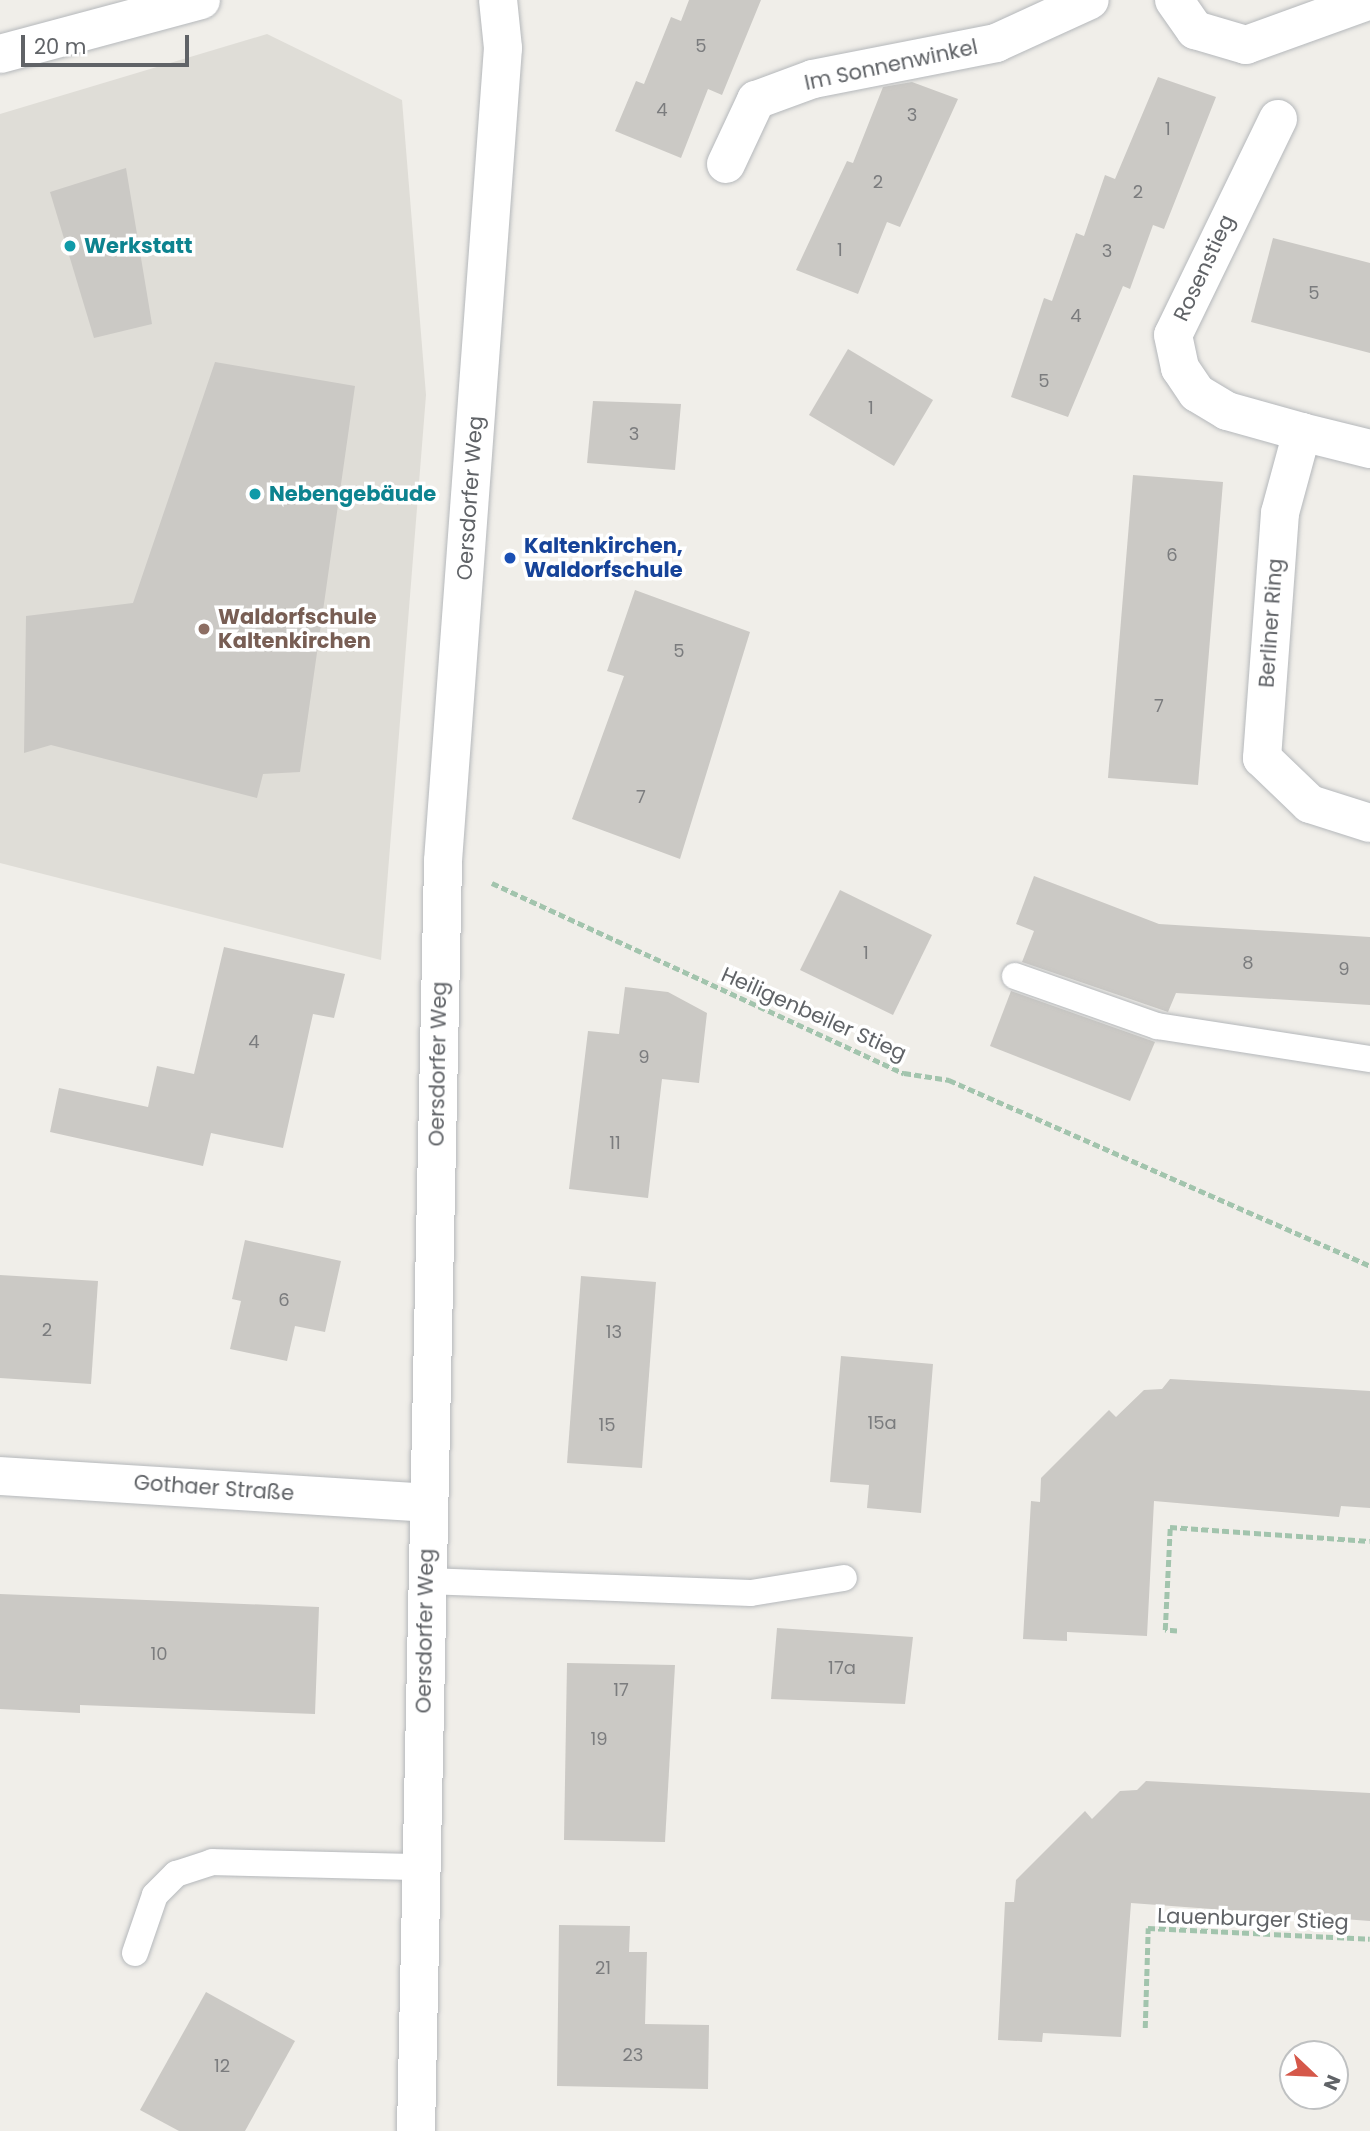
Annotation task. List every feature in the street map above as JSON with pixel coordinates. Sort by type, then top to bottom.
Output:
[{"type":"street","points":[[0,54],[201,0]]},
{"type":"street","name":"Oersdorfer Weg","points":[[416,2131],[443,861],[503,48],[498,0]]},
{"type":"street","name":"Im Sonnenwinkel","points":[[726,164],[756,100],[813,79],[996,43],[1090,0]]},
{"type":"street","points":[[1174,0],[1195,30],[1246,46],[1370,0]]},
{"type":"street","name":"Rosenstieg","points":[[1278,119],[1173,335],[1180,368],[1197,393],[1227,411],[1302,432]]},
{"type":"street","points":[[1302,432],[1370,449]]},
{"type":"street","name":"Berliner Ring","points":[[1302,432],[1280,513],[1262,758],[1311,804],[1370,823]]},
{"type":"street","name":"Gothaer Straße","points":[[0,1476],[428,1503]]},
{"type":"lane","points":[[1015,976],[1157,1026],[1370,1059]]},
{"type":"lane","points":[[426,1581],[751,1593],[844,1578]]},
{"type":"lane","points":[[135,1953],[155,1895],[176,1874],[212,1862],[421,1867]]},
{"type":"path","name":"Heiligenbeiler Stieg","points":[[443,861],[904,1073],[949,1080],[1370,1266]]},
{"type":"path","points":[[1177,1631],[1165,1630],[1170,1527],[1370,1541]]},
{"type":"path","name":"Lauenburger Stieg","points":[[1144,2028],[1148,1928],[1370,1938]]},
{"type":"shaded area","name":"Waldorfschule Kaltenkirchen","points":[[267,34],[402,100],[426,395],[381,960],[0,863],[0,114]]},
{"type":"building","points":[[689,0],[761,0],[722,95],[708,89],[681,158],[615,131],[636,81],[644,84],[671,17],[681,21]]},
{"type":"building","points":[[1158,77],[1216,97],[1164,229],[1153,225],[1130,289],[1123,286],[1068,417],[1011,397],[1044,298],[1052,301],[1076,233],[1084,236],[1105,175],[1115,179]]},
{"type":"building","points":[[912,82],[958,99],[900,227],[887,222],[858,294],[796,270],[847,161],[853,163],[883,87]]},
{"type":"building","points":[[126,168],[152,324],[94,338],[50,192]]},
{"type":"building","points":[[1273,238],[1370,263],[1370,353],[1251,322]]},
{"type":"building","points":[[848,349],[933,400],[894,466],[809,415]]},
{"type":"building","name":"Nebengebäude","points":[[215,362],[355,386],[300,772],[263,774],[257,798],[51,745],[24,753],[26,616],[133,603]]},
{"type":"building","points":[[593,401],[681,404],[675,470],[587,463]]},
{"type":"building","points":[[1133,475],[1223,482],[1198,785],[1108,778]]},
{"type":"building","points":[[635,590],[750,632],[680,859],[572,819],[624,676],[607,671]]},
{"type":"building","points":[[1034,876],[1159,924],[1370,937],[1370,1005],[1176,993],[1168,1012],[1022,962],[1034,931],[1016,924]]},
{"type":"building","points":[[840,890],[932,935],[893,1015],[800,970]]},
{"type":"building","points":[[224,947],[345,974],[334,1018],[313,1014],[283,1148],[211,1133],[203,1166],[50,1132],[59,1088],[148,1107],[157,1066],[194,1074]]},
{"type":"building","points":[[625,987],[668,992],[707,1013],[699,1083],[662,1079],[648,1198],[569,1189],[588,1031],[619,1034]]},
{"type":"building","points":[[1011,991],[1155,1042],[1130,1101],[990,1046]]},
{"type":"building","points":[[245,1240],[341,1261],[325,1332],[295,1326],[287,1361],[230,1349],[241,1301],[232,1299]]},
{"type":"building","points":[[0,1275],[98,1281],[91,1384],[0,1378]]},
{"type":"building","points":[[581,1276],[656,1282],[642,1468],[567,1463]]},
{"type":"building","points":[[841,1356],[933,1364],[921,1513],[867,1508],[869,1485],[830,1482]]},
{"type":"building","points":[[1170,1379],[1370,1391],[1370,1508],[1341,1506],[1339,1517],[1154,1501],[1147,1636],[1067,1632],[1067,1641],[1023,1639],[1031,1501],[1040,1502],[1041,1478],[1109,1410],[1116,1417],[1144,1390],[1162,1389]]},
{"type":"building","points":[[0,1594],[319,1607],[315,1714],[80,1705],[80,1713],[0,1709]]},
{"type":"building","points":[[777,1628],[913,1637],[905,1704],[771,1699]]},
{"type":"building","points":[[567,1663],[675,1665],[665,1842],[564,1840]]},
{"type":"building","points":[[1146,1781],[1370,1793],[1370,1921],[1131,1903],[1121,2037],[1043,2033],[1042,2042],[998,2040],[1005,1902],[1014,1902],[1016,1880],[1085,1811],[1092,1819],[1120,1791],[1137,1790]]},
{"type":"building","points":[[559,1925],[630,1926],[629,1952],[647,1952],[645,2024],[709,2025],[708,2089],[557,2086]]},
{"type":"building","points":[[206,1992],[295,2041],[245,2131],[179,2131],[140,2110]]},
{"type":"place","name":"Werkstatt","points":[[70,246]]},
{"type":"place","name":"Nebengebäude","points":[[255,494]]},
{"type":"place","name":"Kaltenkirchen, Waldorfschule","points":[[510,558]]},
{"type":"place","name":"Waldorfschule Kaltenkirchen","points":[[204,629]]}]
